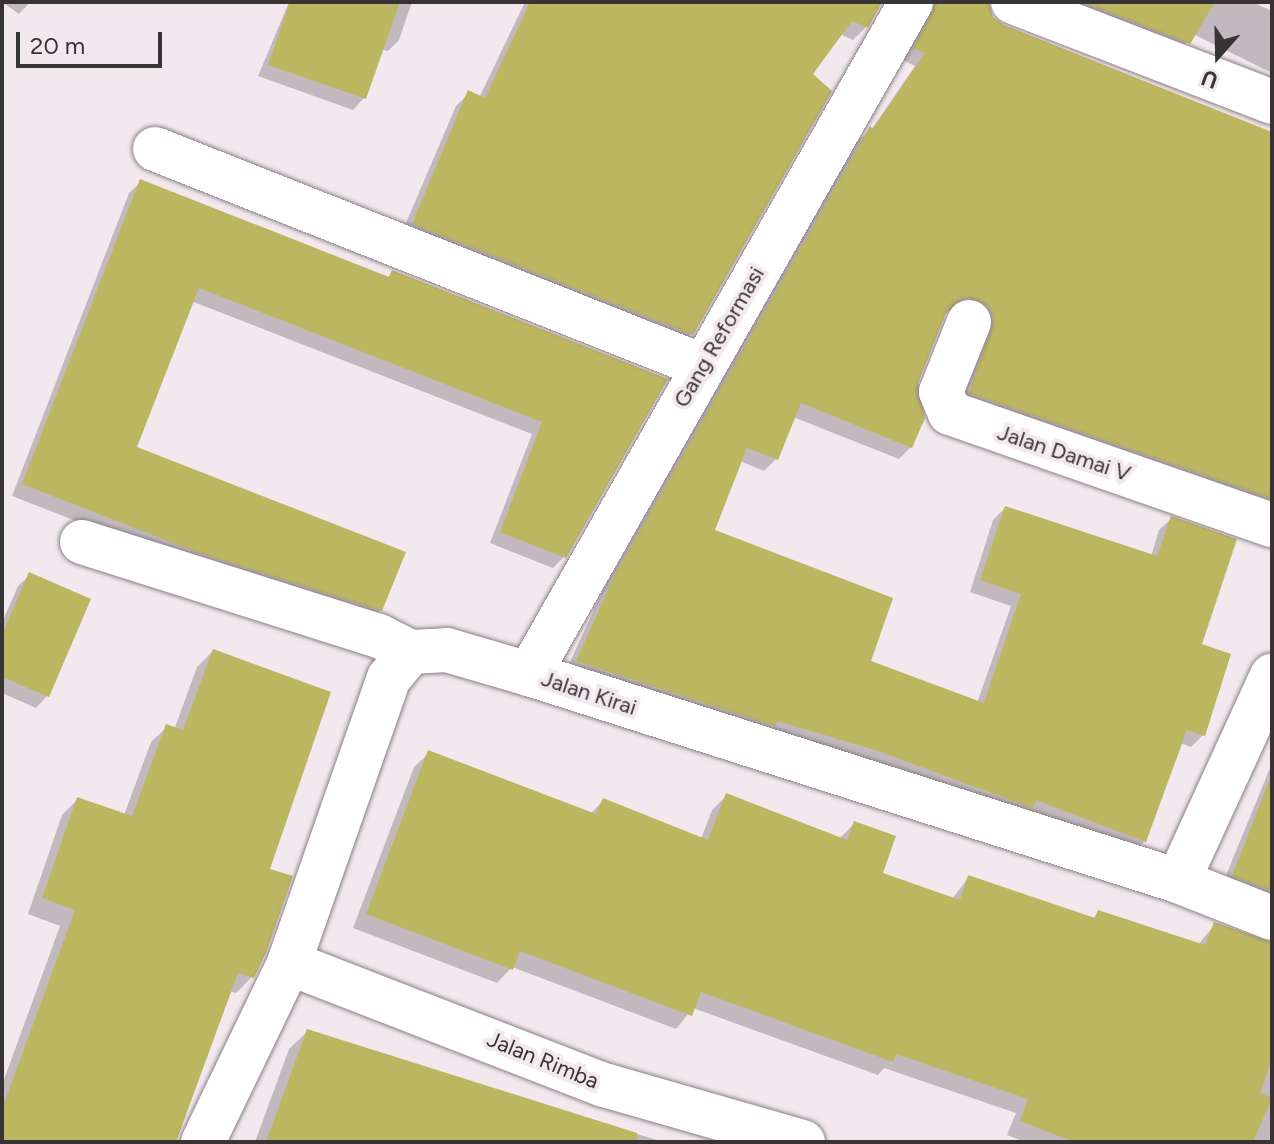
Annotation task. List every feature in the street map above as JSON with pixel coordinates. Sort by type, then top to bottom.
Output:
[{"type":"street","name":"Gang Reformasi","points":[[529,674],[700,365],[911,2]]},
{"type":"street","points":[[1013,2],[1272,102]]},
{"type":"street","points":[[155,149],[700,365]]},
{"type":"street","name":"Jalan Damai V","points":[[969,322],[941,392],[950,413],[1272,525]]},
{"type":"street","points":[[82,542],[379,636],[411,652],[389,678],[289,963],[203,1142]]},
{"type":"street","name":"Jalan Kirai","points":[[411,652],[447,650],[529,674],[1178,881],[1272,918]]},
{"type":"street","points":[[1178,881],[1272,676]]},
{"type":"street","name":"Jalan Rimba","points":[[289,963],[604,1085],[803,1142]]},
{"type":"building","points":[[290,2],[400,2],[366,99],[268,65]]},
{"type":"building","points":[[530,2],[882,2],[868,28],[852,21],[813,74],[832,91],[693,335],[412,224],[468,90],[485,98]]},
{"type":"building","points":[[936,2],[989,2],[993,17],[1004,25],[1272,132],[1272,499],[969,393],[994,319],[988,306],[966,297],[946,313],[918,383],[925,418],[912,448],[801,403],[778,460],[747,448],[715,530],[893,598],[871,661],[984,703],[1021,594],[980,580],[1005,506],[1157,556],[1171,516],[1237,539],[1202,644],[1231,654],[1205,736],[1187,730],[1146,842],[1036,800],[1032,808],[878,751],[777,721],[775,726],[576,661],[614,576],[870,126],[873,129],[925,53],[913,48]]},
{"type":"building","points":[[1082,2],[1215,2],[1190,44]]},
{"type":"building","points":[[140,179],[389,277],[392,270],[668,379],[566,558],[500,532],[542,422],[199,288],[137,447],[406,552],[382,611],[196,552],[22,484]]},
{"type":"building","points":[[29,572],[91,599],[49,697],[2,677],[2,635]]},
{"type":"building","points":[[213,649],[331,692],[270,869],[293,876],[266,953],[254,978],[238,973],[176,1142],[2,1142],[2,1109],[75,910],[42,898],[77,797],[132,816],[166,724],[183,730]]},
{"type":"building","points":[[428,750],[596,814],[603,798],[708,840],[726,793],[847,840],[854,821],[896,836],[883,873],[960,900],[968,875],[1095,918],[1098,910],[1205,945],[1214,922],[1272,942],[1272,1059],[1260,1093],[1272,1098],[1253,1142],[1074,1142],[1020,1121],[1028,1099],[896,1054],[893,1062],[701,992],[692,1016],[520,951],[513,970],[366,914]]},
{"type":"building","points":[[1269,781],[1272,781],[1272,891],[1232,876]]},
{"type":"building","points":[[307,1029],[637,1133],[636,1142],[266,1142]]}]
